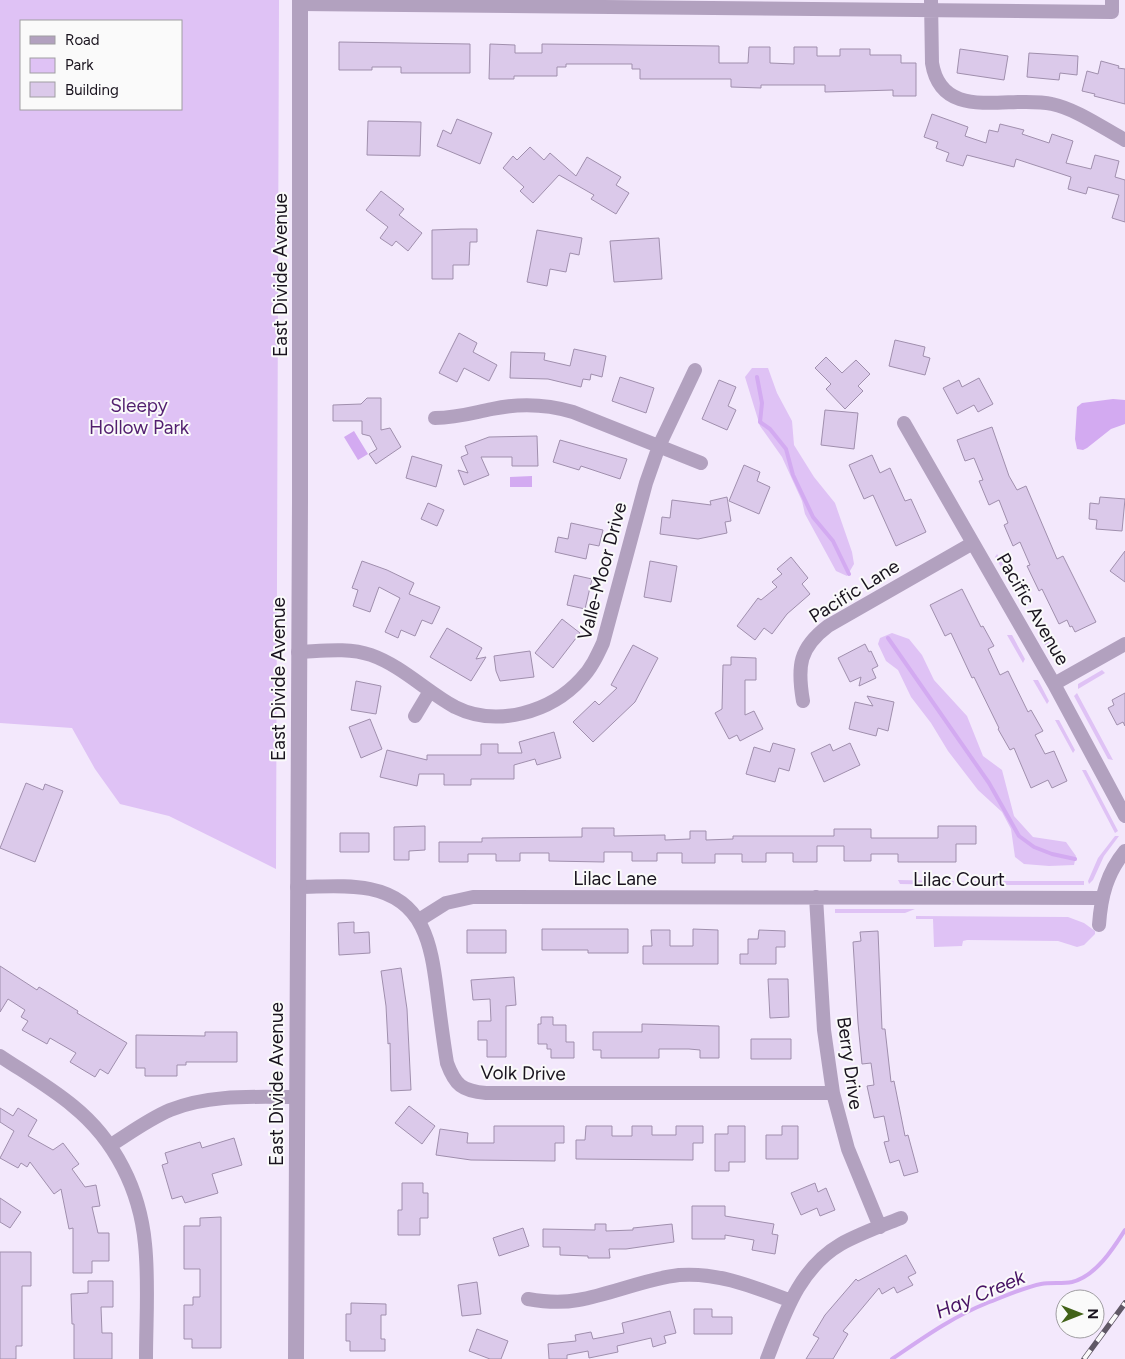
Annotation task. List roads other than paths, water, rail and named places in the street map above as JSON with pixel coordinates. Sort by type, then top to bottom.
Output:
[{"type":"street","points":[[300,2],[931,5],[1117,8]]},
{"type":"street","name":"East Divide Avenue","points":[[296,1359],[300,2]]},
{"type":"street","points":[[931,5],[933,72],[943,90],[951,96],[972,102],[1050,103],[1068,110],[1125,140]]},
{"type":"street","name":"Valle-Moor Drive","points":[[298,652],[344,651],[368,654],[391,664],[456,707],[488,716],[524,713],[550,703],[573,688],[591,667],[603,643],[640,502],[659,446],[695,370]]},
{"type":"street","points":[[435,418],[457,418],[490,409],[518,405],[544,406],[573,412],[700,463]]},
{"type":"street","name":"Pacific Avenue","points":[[904,423],[1054,684],[1125,816]]},
{"type":"street","name":"Pacific Lane","points":[[804,701],[800,671],[808,644],[817,634],[972,543]]},
{"type":"street","points":[[1054,684],[1125,644]]},
{"type":"street","points":[[415,716],[430,691]]},
{"type":"street","points":[[1099,925],[1102,898],[1111,871],[1125,851]]},
{"type":"street","name":"Volk Drive","points":[[297,887],[360,888],[379,891],[402,903],[419,920],[432,952],[447,1063],[451,1073],[464,1089],[486,1093],[833,1093]]},
{"type":"street","name":"Lilac Court","points":[[816,896],[1102,898]]},
{"type":"street","name":"Lilac Lane","points":[[419,920],[446,903],[469,897],[816,896]]},
{"type":"street","name":"Berry Drive","points":[[816,896],[825,1038],[833,1093],[848,1149],[880,1227]]},
{"type":"street","points":[[0,1056],[72,1106],[86,1118],[111,1145],[130,1183],[146,1244],[146,1359]]},
{"type":"street","points":[[111,1145],[151,1120],[187,1104],[234,1098],[296,1097]]},
{"type":"street","points":[[767,1359],[790,1302],[805,1277],[822,1258],[842,1244],[901,1218]]},
{"type":"street","points":[[528,1299],[554,1302],[579,1300],[663,1278],[691,1275],[732,1279],[790,1302]]},
{"type":"waterway","points":[[757,377],[762,403],[760,422],[770,429],[786,449],[793,475],[813,517],[833,541],[849,574]]},
{"type":"waterway","points":[[888,638],[989,783],[1019,836],[1034,847],[1052,854],[1075,859]]},
{"type":"waterway","name":"Hay Creek","points":[[892,1359],[950,1321],[987,1303],[1035,1285],[1068,1283],[1081,1279],[1103,1261],[1125,1230]]},
{"type":"railway","points":[[1084,1359],[1125,1303]]},
{"type":"park label","name":"Sleepy Hollow Park","points":[[139,416]]}]
